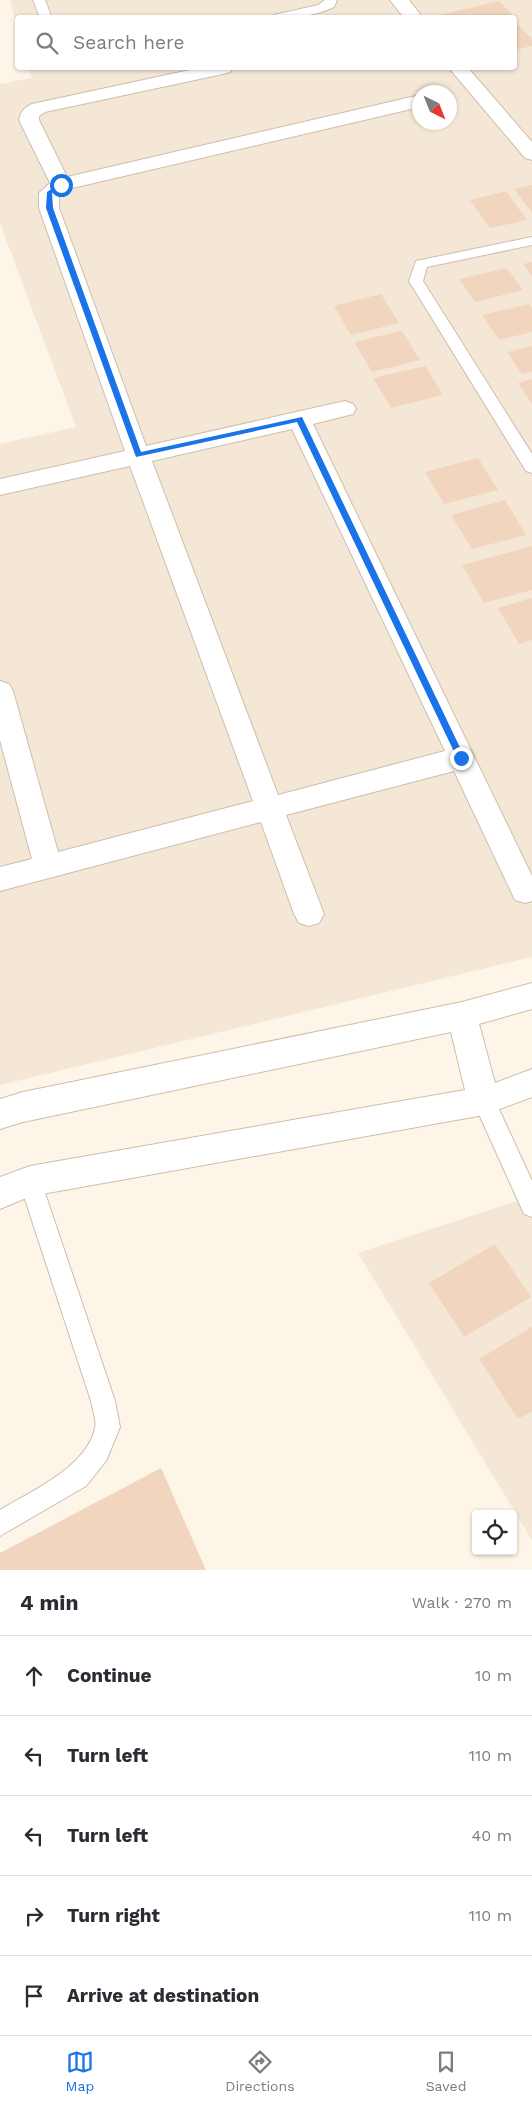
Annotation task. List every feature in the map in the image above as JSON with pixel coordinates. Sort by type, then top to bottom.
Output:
[{"type":"street","points":[[405,7],[423,0]]},
{"type":"street","points":[[61,185],[29,120],[30,113],[39,108],[214,70]]},
{"type":"street","points":[[459,70],[467,90],[532,154]]},
{"type":"street","points":[[309,914],[138,455],[50,208],[50,192],[61,185],[412,103]]},
{"type":"street","points":[[0,487],[344,408]]},
{"type":"street","points":[[299,419],[525,891]]},
{"type":"street","points":[[0,691],[48,866]]},
{"type":"street","points":[[0,879],[461,758]]},
{"type":"street","points":[[0,1114],[23,1106],[462,1016],[532,996]]},
{"type":"street","points":[[462,1016],[484,1100]]},
{"type":"street","points":[[0,1193],[30,1181],[484,1100],[532,1083]]},
{"type":"lane","points":[[38,0],[45,15]]},
{"type":"lane","points":[[291,15],[322,8],[330,4],[331,0]]},
{"type":"lane","points":[[532,241],[421,264],[416,281],[532,467]]},
{"type":"lane","points":[[484,1100],[530,1201]]},
{"type":"lane","points":[[0,1524],[77,1477],[97,1452],[108,1428],[103,1401],[30,1181]]},
{"type":"shaded area","points":[[10,0],[532,0],[532,957],[0,1085],[0,444],[76,427],[0,223],[0,84],[32,78],[30,70],[517,70],[517,15],[15,15],[15,19]]},
{"type":"shaded area","points":[[532,1196],[532,1540],[517,1515],[517,1510],[514,1510],[358,1253]]},
{"type":"building","points":[[499,1],[513,15],[444,15]]},
{"type":"building","points":[[517,26],[519,26],[532,39],[532,46],[517,49]]},
{"type":"building","points":[[532,185],[532,213],[514,189]]},
{"type":"building","points":[[506,191],[527,220],[490,228],[470,200]]},
{"type":"building","points":[[532,262],[532,276],[523,264]]},
{"type":"building","points":[[507,268],[523,290],[475,302],[459,279]]},
{"type":"building","points":[[381,294],[399,323],[351,335],[334,306]]},
{"type":"building","points":[[529,304],[532,308],[532,332],[499,340],[482,315]]},
{"type":"building","points":[[402,331],[420,360],[372,372],[354,342]]},
{"type":"building","points":[[532,346],[532,372],[522,374],[507,352]]},
{"type":"building","points":[[425,366],[443,395],[391,408],[373,378]]},
{"type":"building","points":[[532,379],[532,404],[518,383]]},
{"type":"building","points":[[478,458],[498,490],[444,504],[425,472]]},
{"type":"building","points":[[505,500],[526,535],[472,549],[451,515]]},
{"type":"building","points":[[532,546],[532,590],[484,603],[462,565]]},
{"type":"building","points":[[532,598],[532,640],[519,644],[498,608]]},
{"type":"building","points":[[495,1244],[531,1297],[464,1337],[429,1283]]},
{"type":"building","points":[[532,1327],[532,1411],[518,1419],[479,1359]]},
{"type":"building","points":[[161,1468],[206,1570],[0,1570],[0,1553]]},
{"type":"route","points":[[61,185],[50,192],[50,208],[138,455],[299,419],[461,758]]}]
